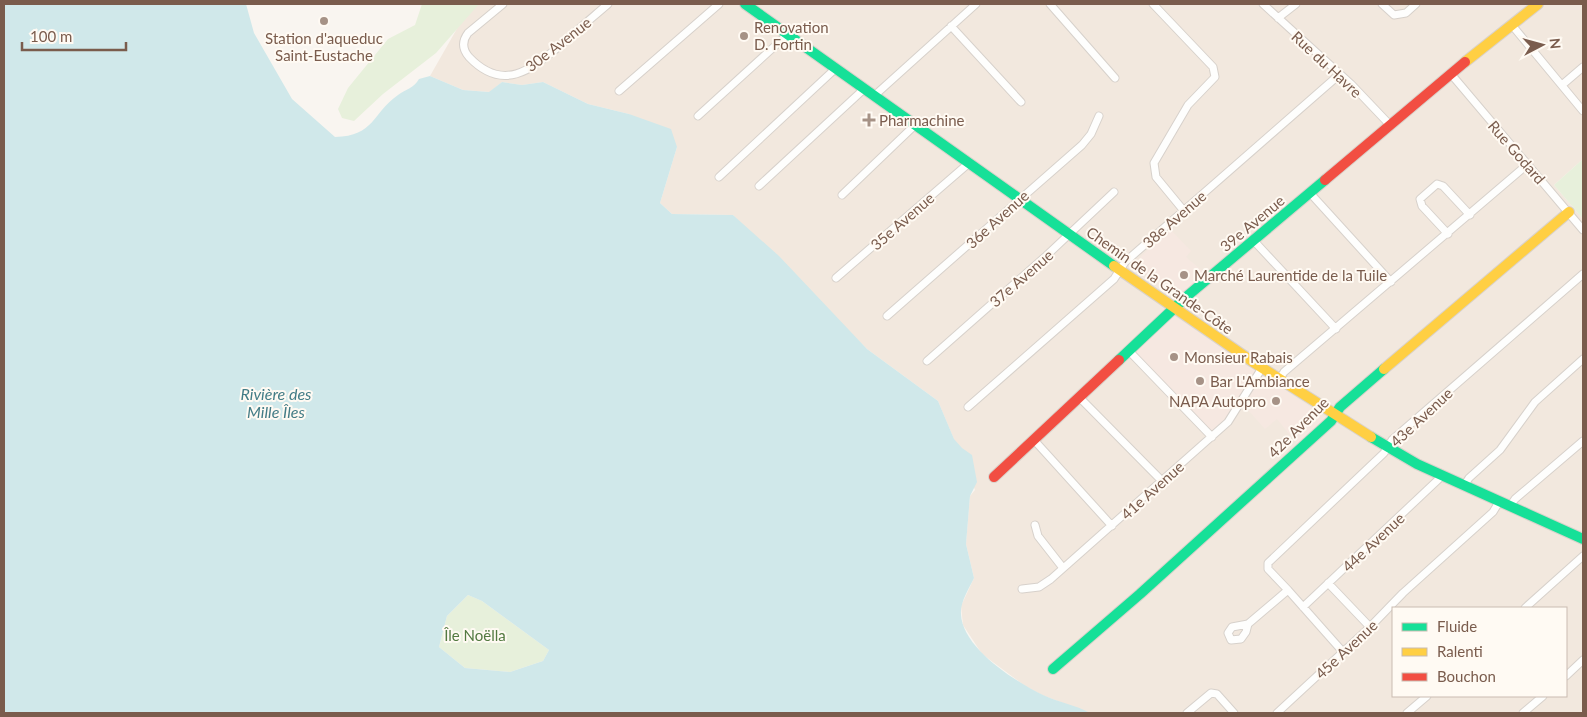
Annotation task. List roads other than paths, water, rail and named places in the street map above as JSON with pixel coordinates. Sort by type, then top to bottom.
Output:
[{"type":"street","name":"30e Avenue","points":[[503,4],[464,38],[463,47],[466,53],[480,66],[499,73],[519,74],[537,65],[608,4]]},
{"type":"street","points":[[619,91],[720,4]]},
{"type":"street","name":"Chemin de la Grande-Côte","points":[[745,4],[1019,200],[1279,380],[1387,448],[1442,476],[1583,539]]},
{"type":"street","points":[[874,96],[976,4]]},
{"type":"street","points":[[1050,4],[1115,78]]},
{"type":"street","points":[[1154,4],[1214,67],[1216,73],[1215,77],[1188,105],[1154,163],[1156,177],[1184,211]]},
{"type":"street","name":"Rue du Havre","points":[[1263,4],[1340,74],[1390,125]]},
{"type":"street","points":[[1278,18],[1296,4]]},
{"type":"street","points":[[1382,4],[1394,15],[1406,13],[1416,4]]},
{"type":"street","name":"39e Avenue","points":[[994,477],[1130,352],[1174,308],[1451,74],[1538,4]]},
{"type":"street","points":[[1511,24],[1583,109]]},
{"type":"street","points":[[951,26],[1020,102]]},
{"type":"street","points":[[698,116],[787,34]]},
{"type":"street","points":[[1562,85],[1583,67]]},
{"type":"street","points":[[719,177],[835,69]]},
{"type":"street","name":"38e Avenue","points":[[968,406],[1114,279],[1125,262],[1340,74]]},
{"type":"street","name":"Rue Godard","points":[[1451,74],[1583,230]]},
{"type":"street","points":[[759,186],[864,89]]},
{"type":"street","name":"36e Avenue","points":[[887,316],[1085,141],[1099,116]]},
{"type":"street","points":[[842,195],[915,125]]},
{"type":"street","name":"35e Avenue","points":[[836,278],[969,163]]},
{"type":"street","points":[[1279,380],[1284,372],[1528,164]]},
{"type":"street","points":[[1448,234],[1422,206],[1420,199],[1426,192],[1437,184],[1443,186],[1470,215]]},
{"type":"street","name":"37e Avenue","points":[[927,361],[1046,256],[1114,192]]},
{"type":"street","points":[[1310,193],[1391,282]]},
{"type":"street","name":"42e Avenue","points":[[1054,669],[1148,587],[1346,402],[1569,212]]},
{"type":"street","points":[[1254,241],[1336,329]]},
{"type":"street","name":"43e Avenue","points":[[1288,590],[1268,569],[1268,564],[1384,453],[1405,428],[1583,274]]},
{"type":"street","points":[[1130,352],[1212,437]]},
{"type":"street","points":[[1464,486],[1469,478],[1500,450],[1535,402],[1583,360]]},
{"type":"street","name":"41e Avenue","points":[[1022,589],[1039,587],[1063,568],[1212,437],[1228,422],[1237,410],[1262,368]]},
{"type":"street","points":[[1080,398],[1162,481]]},
{"type":"street","points":[[1034,440],[1112,526]]},
{"type":"street","points":[[1510,506],[1515,499],[1583,441]]},
{"type":"street","name":"44e Avenue","points":[[1303,607],[1442,476]]},
{"type":"street","name":"45e Avenue","points":[[1277,713],[1370,627],[1403,593],[1493,512],[1499,502]]},
{"type":"street","points":[[1034,525],[1038,536],[1063,568]]},
{"type":"street","points":[[1526,607],[1583,556]]},
{"type":"street","points":[[1328,583],[1370,627]]},
{"type":"street","points":[[1248,624],[1288,590],[1343,652]]},
{"type":"street","points":[[1567,675],[1583,660]]},
{"type":"street","points":[[1187,713],[1211,693],[1217,694],[1234,713]]},
{"type":"street","points":[[1407,713],[1426,697]]},
{"type":"street","points":[[1523,713],[1542,697]]},
{"type":"water","name":"Rivière des Mille Îles","points":[[4,4],[246,4],[254,33],[292,99],[335,137],[348,136],[366,128],[389,102],[419,79],[430,76],[463,90],[489,92],[502,82],[522,85],[543,82],[588,104],[629,114],[671,129],[677,147],[660,203],[672,214],[733,215],[779,256],[867,349],[938,401],[954,439],[972,455],[977,482],[970,496],[966,544],[974,578],[961,609],[964,627],[970,639],[980,651],[1005,673],[1043,695],[1090,713],[4,713]],"holes":[[[468,595],[482,601],[549,650],[543,661],[510,672],[465,668],[439,647],[447,616]]]},
{"type":"place","name":"Station d'aqueduc Saint-Eustache","points":[[324,21]]},
{"type":"place","name":"Renovation D. Fortin","points":[[744,36]]},
{"type":"place","name":"Pharmachine","points":[[869,120]]},
{"type":"place","name":"Marché Laurentide de la Tuile","points":[[1184,275]]},
{"type":"place","name":"Monsieur Rabais","points":[[1174,357]]},
{"type":"place","name":"Bar L'Ambiance","points":[[1200,381]]},
{"type":"place","name":"NAPA Autopro","points":[[1276,401]]},
{"type":"park label","name":"Île Noëlla","points":[[475,635]]}]
